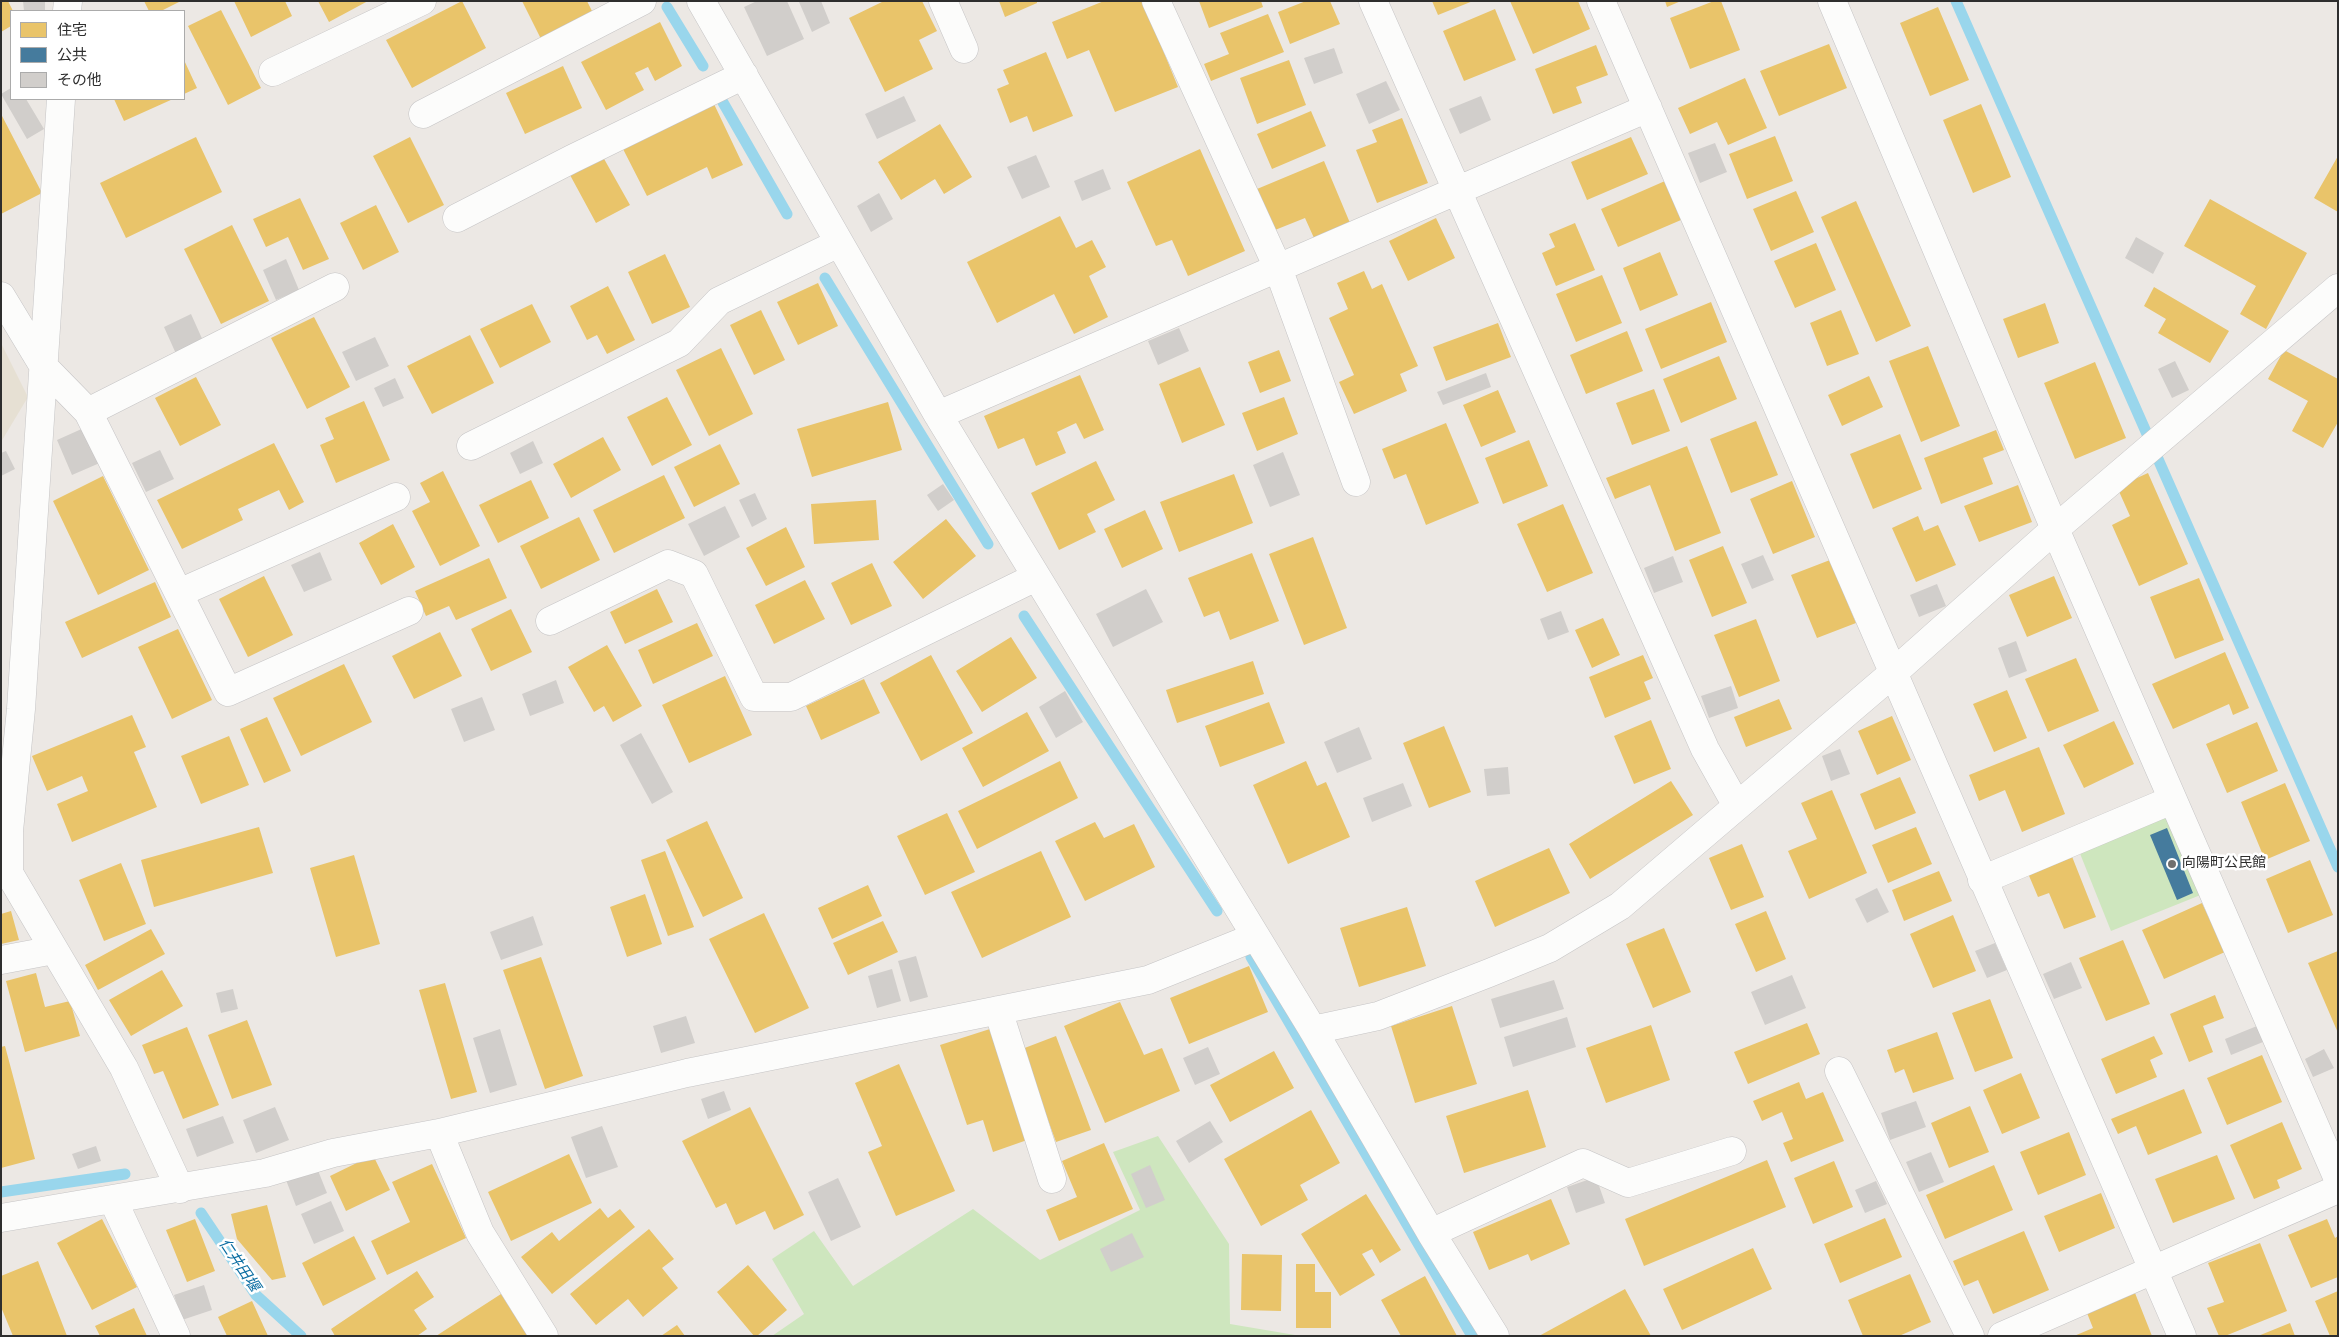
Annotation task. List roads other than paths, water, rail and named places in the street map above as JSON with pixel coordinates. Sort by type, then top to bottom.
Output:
[{"type":"street","points":[[272,72],[422,1]]},
{"type":"street","points":[[423,114],[642,1]]},
{"type":"street","points":[[701,1],[938,415],[1313,1030],[1431,1233],[1495,1336]]},
{"type":"street","points":[[943,1],[964,49]]},
{"type":"street","points":[[1156,1],[1278,268],[1356,482]]},
{"type":"street","points":[[1373,1],[1705,750],[1737,806]]},
{"type":"street","points":[[1601,1],[1892,674],[2182,1336]]},
{"type":"street","points":[[1832,1],[2055,529],[2338,1179]]},
{"type":"street","points":[[458,218],[572,159],[744,76]]},
{"type":"street","points":[[61,100],[21,709],[8,831],[8,872],[124,1068],[180,1188]]},
{"type":"street","points":[[938,415],[1648,108]]},
{"type":"street","points":[[471,446],[678,343],[719,301],[840,243]]},
{"type":"street","points":[[88,412],[336,287]]},
{"type":"street","points":[[1313,1030],[1378,1016],[1550,948],[1620,906],[1892,674],[2055,529],[2338,288]]},
{"type":"street","points":[[1,296],[44,367],[88,412],[228,692],[409,611]]},
{"type":"street","points":[[179,593],[396,497]]},
{"type":"street","points":[[550,620],[668,564],[694,574],[754,697],[791,697],[1036,578]]},
{"type":"street","points":[[1982,880],[2172,800]]},
{"type":"street","points":[[1,1218],[265,1173],[333,1154],[440,1133],[687,1073],[1148,980],[1255,937]]},
{"type":"street","points":[[1,960],[54,950]]},
{"type":"street","points":[[998,1010],[1052,1179]]},
{"type":"street","points":[[1839,1070],[1970,1336]]},
{"type":"street","points":[[440,1133],[480,1233],[544,1336]]},
{"type":"street","points":[[1431,1233],[1583,1163],[1628,1183],[1732,1151]]},
{"type":"street","points":[[2002,1336],[2338,1189]]},
{"type":"street","points":[[112,1200],[176,1336]]},
{"type":"waterway","points":[[1956,1],[2338,867]]},
{"type":"waterway","points":[[667,7],[703,66]]},
{"type":"waterway","points":[[721,99],[787,214]]},
{"type":"waterway","points":[[825,278],[988,544]]},
{"type":"waterway","points":[[1024,616],[1217,911]]},
{"type":"waterway","points":[[1251,957],[1472,1336]]},
{"type":"waterway","name":"仁井田堰","points":[[1,1192],[125,1174]]},
{"type":"waterway","name":"仁井田堰","points":[[201,1213],[256,1295],[301,1336]]},
{"type":"place","name":"向陽町公民館","points":[[2172,864]]}]
